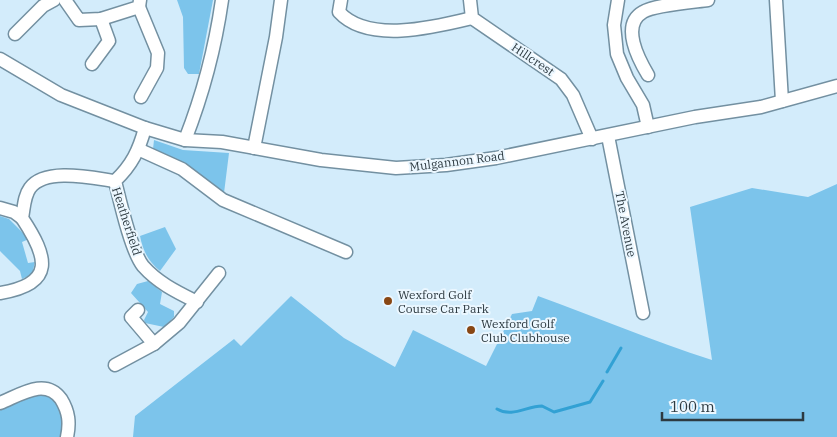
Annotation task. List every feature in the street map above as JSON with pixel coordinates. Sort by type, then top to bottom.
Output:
[{"type":"street","points":[[15,34],[43,6],[54,0]]},
{"type":"street","points":[[65,0],[79,20],[102,19],[139,4],[158,53],[156,68],[141,97]]},
{"type":"street","points":[[185,140],[205,86],[216,42],[222,0]]},
{"type":"street","points":[[254,148],[276,37],[280,0]]},
{"type":"street","points":[[341,0],[339,12],[348,22],[362,27],[420,29],[472,18],[470,0]]},
{"type":"street","points":[[618,0],[614,25],[617,54],[627,78],[643,105],[648,127]]},
{"type":"street","points":[[648,75],[635,48],[633,29],[635,20],[642,12],[658,4],[708,0]]},
{"type":"street","points":[[776,0],[782,101]]},
{"type":"street","name":"Hillcrest","points":[[472,18],[562,79],[573,95],[592,138]]},
{"type":"street","points":[[92,64],[109,41],[102,19]]},
{"type":"street","name":"Mulgannon Road","points":[[0,59],[61,95],[146,128],[185,140],[254,148],[321,160],[396,168],[446,165],[496,158],[782,101],[837,86]]},
{"type":"street","name":"Heatherfield","points":[[146,128],[140,150],[129,168],[115,181],[141,264],[165,285],[197,302]]},
{"type":"street","name":"The Avenue","points":[[608,136],[643,313]]},
{"type":"street","points":[[140,150],[182,169],[223,200],[346,252]]},
{"type":"street","points":[[22,218],[25,198],[30,188],[38,180],[68,174],[115,181]]},
{"type":"street","points":[[0,208],[14,212],[22,218],[37,241],[42,253],[43,269],[38,279],[28,286],[0,293]]},
{"type":"street","points":[[115,365],[154,344],[179,323],[219,273]]},
{"type":"street","points":[[138,310],[131,317],[154,344]]},
{"type":"street","points":[[0,402],[39,387],[48,388],[55,392],[65,405],[70,422],[67,437]]},
{"type":"shaded area","points":[[177,0],[213,0],[199,74],[188,74],[184,68],[183,17]]},
{"type":"shaded area","points":[[154,140],[183,150],[229,153],[224,193],[195,171],[153,149]]},
{"type":"shaded area","points":[[837,184],[837,437],[133,437],[135,416],[234,339],[241,346],[291,296],[344,338],[395,367],[413,330],[486,366],[512,314],[532,311],[538,296],[712,360],[690,207],[752,188],[808,197]]},
{"type":"shaded area","points":[[0,216],[9,219],[29,239],[22,242],[28,263],[35,262],[32,274],[22,279],[20,271],[0,251]]},
{"type":"shaded area","points":[[165,227],[176,249],[160,271],[147,255],[140,236]]},
{"type":"shaded area","points":[[148,281],[162,292],[160,304],[174,311],[174,317],[164,327],[145,323],[144,320],[148,312],[131,293],[137,284]]},
{"type":"shaded area","points":[[41,391],[54,400],[61,409],[64,421],[62,437],[0,437],[0,407]]},
{"type":"waterway","points":[[607,372],[621,348]]},
{"type":"waterway","points":[[497,409],[514,412],[542,406],[554,412],[590,402],[603,381]]},
{"type":"place","name":"Wexford Golf Course Car Park","points":[[388,301]]},
{"type":"place","name":"Wexford Golf Club Clubhouse","points":[[471,330]]}]
